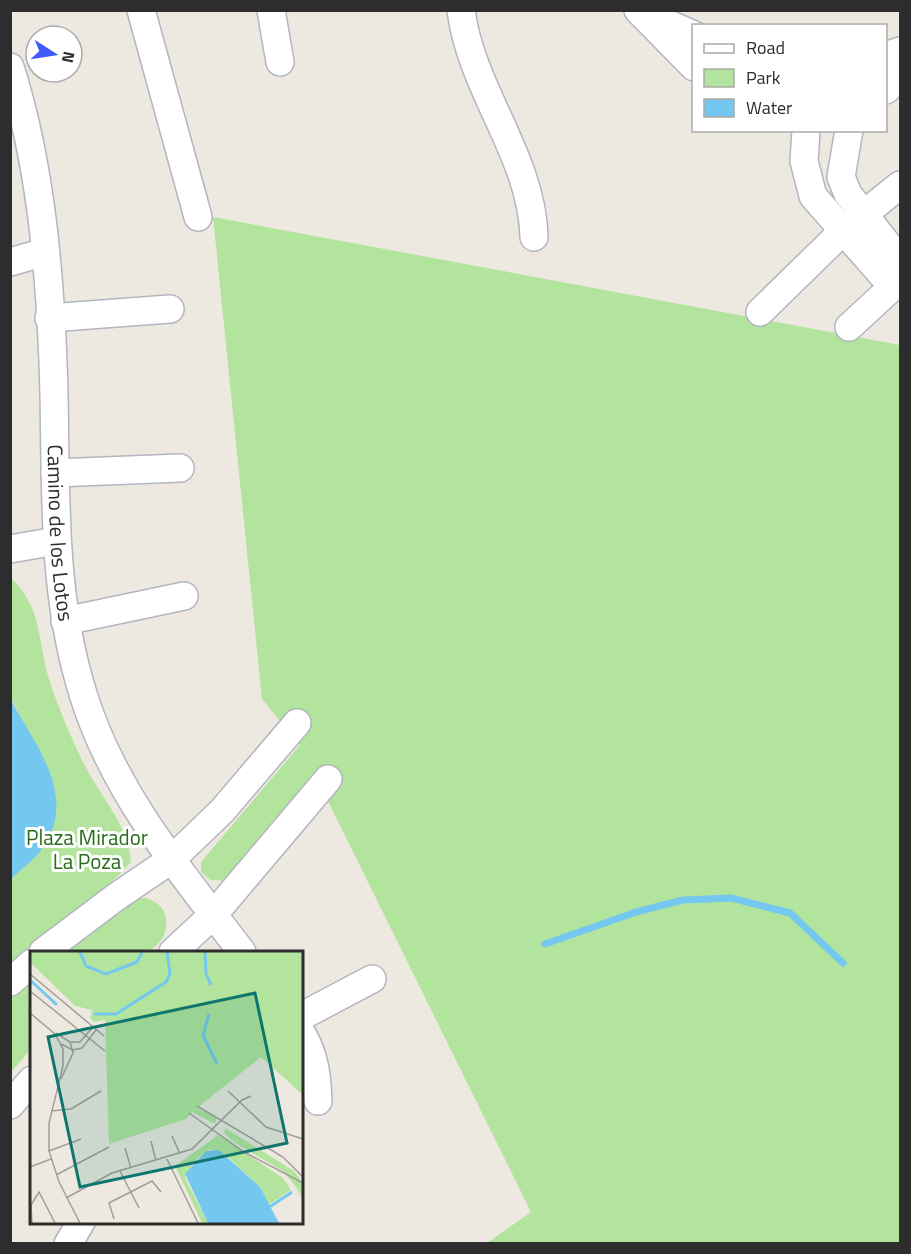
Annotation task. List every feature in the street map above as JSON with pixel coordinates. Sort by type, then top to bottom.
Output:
[{"type":"street","points":[[141,10],[198,217]]},
{"type":"street","points":[[271,10],[280,62]]},
{"type":"street","points":[[461,10],[465,40],[489,101],[524,177],[533,220],[534,237]]},
{"type":"street","points":[[638,10],[692,35]]},
{"type":"street","points":[[638,10],[692,67]]},
{"type":"street","name":"Camino de los Lotos","points":[[10,67],[32,154],[45,252],[56,541],[65,621],[84,698],[120,782],[154,836],[241,951]]},
{"type":"street","points":[[887,88],[900,76]]},
{"type":"street","points":[[806,132],[804,161],[813,196],[853,223],[900,260]]},
{"type":"street","points":[[849,132],[841,177],[848,194],[853,223],[896,283],[849,327]]},
{"type":"street","points":[[760,312],[853,223],[900,185]]},
{"type":"street","points":[[10,262],[45,252]]},
{"type":"street","points":[[49,318],[170,309]]},
{"type":"street","points":[[55,473],[180,468]]},
{"type":"street","points":[[10,549],[56,541]]},
{"type":"street","points":[[65,621],[184,596]]},
{"type":"street","points":[[44,951],[116,897],[172,859],[222,811],[297,723]]},
{"type":"street","points":[[174,951],[214,914],[327,779]]},
{"type":"street","points":[[10,982],[30,965]]},
{"type":"street","points":[[303,1015],[372,979]]},
{"type":"street","points":[[303,1036],[317,1072],[318,1101]]},
{"type":"street","points":[[10,1105],[30,1082]]},
{"type":"street","points":[[68,1244],[80,1224]]},
{"type":"green space","points":[[213,217],[900,345],[900,1243],[487,1243],[531,1212],[315,775],[229,881],[211,880],[201,872],[201,862],[300,745],[262,699]]},
{"type":"green space","name":"Plaza Mirador La Poza","points":[[11,578],[29,601],[34,613],[49,679],[61,711],[84,764],[125,836],[131,862],[103,890],[11,965],[11,879],[43,848],[25,726],[11,698]]},
{"type":"green space","points":[[146,898],[154,901],[164,912],[166,930],[162,939],[150,950],[62,951],[133,899]]},
{"type":"green space","points":[[30,980],[30,1050],[11,1072],[10,999]]},
{"type":"water","points":[[10,698],[49,770],[55,788],[56,807],[53,827],[41,851],[11,879]]},
{"type":"waterway","points":[[545,944],[636,912],[683,900],[731,898],[790,913],[843,963]]}]
